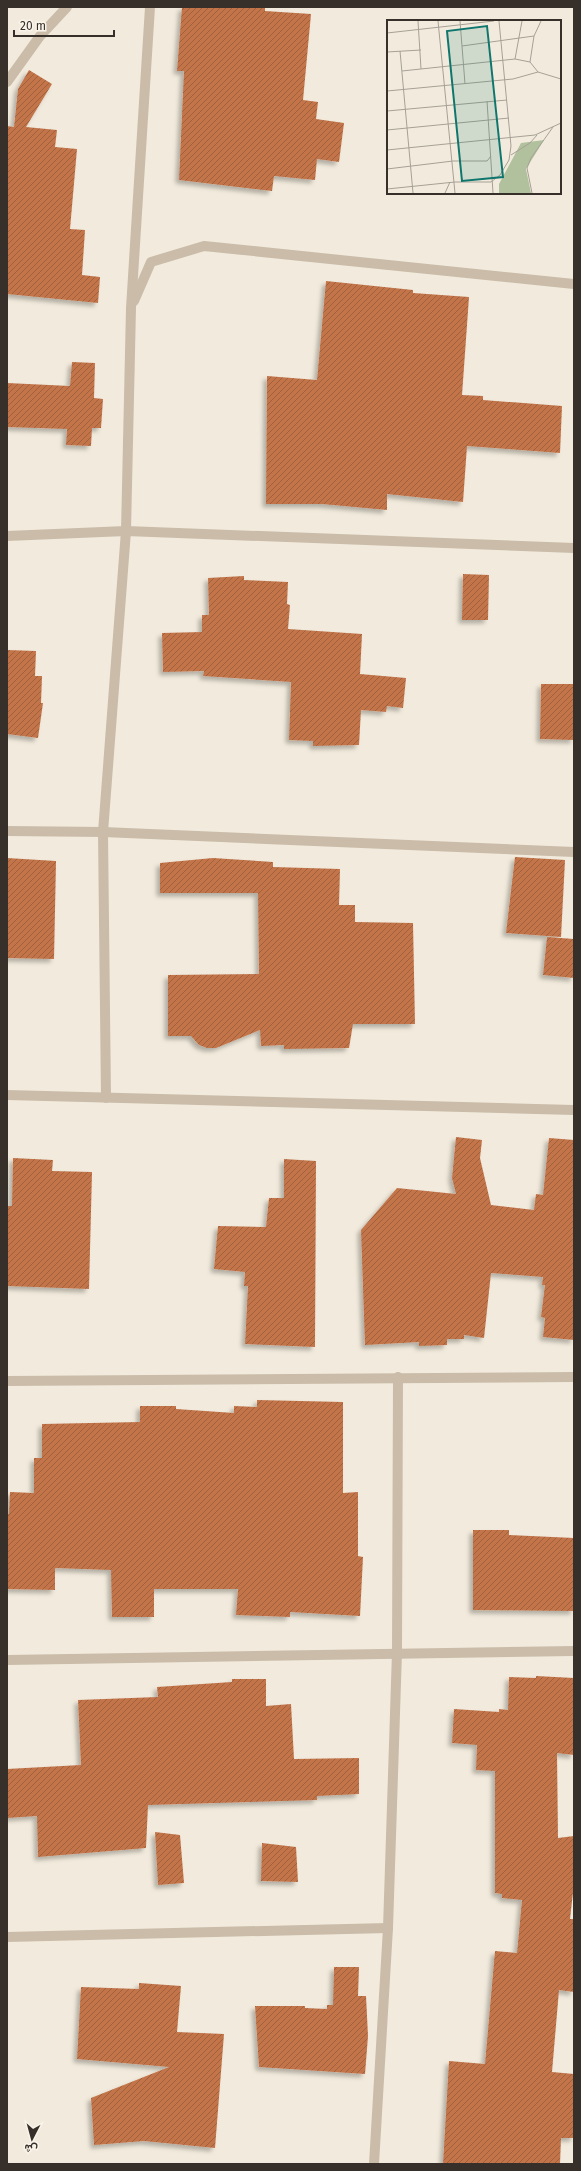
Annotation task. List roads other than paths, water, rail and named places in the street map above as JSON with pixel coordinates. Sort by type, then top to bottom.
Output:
[{"type":"street","points":[[7,82],[40,36],[68,7]]},
{"type":"street","points":[[106,1098],[102,832],[126,531],[131,308],[150,7]]},
{"type":"street","points":[[131,308],[151,262],[204,246],[574,284]]},
{"type":"street","points":[[7,536],[126,531],[574,548]]},
{"type":"street","points":[[7,831],[102,832],[574,852]]},
{"type":"street","points":[[7,1094],[106,1098],[574,1110]]},
{"type":"street","points":[[7,1381],[398,1377],[574,1377]]},
{"type":"street","points":[[374,2164],[388,1928],[397,1652],[398,1377]]},
{"type":"street","points":[[7,1660],[397,1652],[574,1651]]},
{"type":"street","points":[[7,1937],[388,1928]]}]
